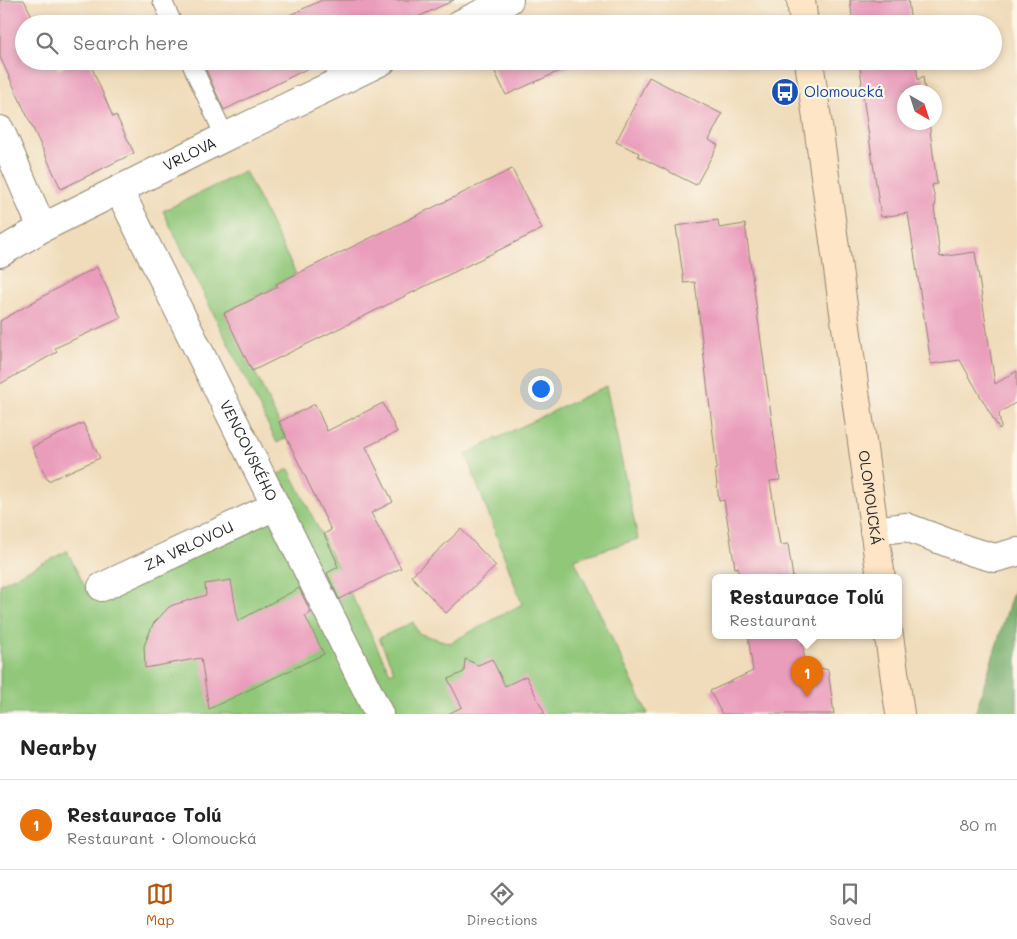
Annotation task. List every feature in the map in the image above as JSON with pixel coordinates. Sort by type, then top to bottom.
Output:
[{"type":"street","points":[[801,0],[803,15]]},
{"type":"street","points":[[477,15],[504,1]]},
{"type":"street","name":"VRLOVA","points":[[0,253],[42,228],[363,70]]},
{"type":"street","name":"OLOMOUCKÁ","points":[[810,70],[880,574]]},
{"type":"street","points":[[0,130],[42,228]]},
{"type":"street","name":"VENCOVSKÉHO","points":[[119,190],[378,713]]},
{"type":"street","name":"ZA VRLOVOU","points":[[102,586],[275,506]]},
{"type":"street","points":[[874,531],[906,527],[970,551],[995,558],[1017,552]]},
{"type":"street","points":[[889,639],[900,714]]},
{"type":"lane","points":[[162,0],[169,15]]},
{"type":"lane","points":[[194,70],[225,137]]},
{"type":"green space","points":[[245,171],[296,274],[276,284],[277,286],[224,313],[254,370],[286,438],[277,443],[163,211]]},
{"type":"green space","points":[[606,386],[638,539],[574,559],[648,714],[0,714],[0,584],[67,551],[89,595],[275,505],[264,481],[289,469],[390,673],[394,671],[379,638],[413,622],[418,633],[450,643],[522,604],[466,454]]},
{"type":"green space","points":[[1017,589],[1017,714],[975,714],[1013,592]]},
{"type":"building","points":[[0,0],[24,0],[32,15],[15,15],[15,70],[93,70],[113,117],[116,115],[134,153],[61,189],[0,57]]},
{"type":"building","points":[[322,0],[454,0],[422,15],[290,15]]},
{"type":"building","points":[[850,0],[908,0],[910,15],[852,15]]},
{"type":"building","points":[[206,70],[305,70],[224,110]]},
{"type":"building","points":[[494,70],[562,70],[506,95]]},
{"type":"building","points":[[860,70],[917,70],[918,80],[923,76],[924,85],[897,85],[897,130],[930,130],[937,184],[932,185],[936,205],[934,206],[940,257],[975,252],[995,384],[1017,371],[1017,402],[999,413],[1001,428],[999,429],[960,360],[931,364],[908,213],[881,217]]},
{"type":"building","points":[[649,77],[722,114],[709,140],[718,145],[696,185],[638,156],[639,153],[616,142]]},
{"type":"building","points":[[512,169],[542,229],[252,371],[224,313],[278,287],[276,284]]},
{"type":"building","points":[[718,220],[719,228],[745,224],[780,480],[770,481],[780,545],[788,544],[792,574],[739,574],[738,567],[735,568],[724,500],[719,501],[715,469],[717,468],[695,282],[684,283],[676,226]]},
{"type":"building","points":[[97,267],[121,318],[55,348],[57,352],[0,384],[0,321]]},
{"type":"building","points":[[383,403],[397,432],[366,447],[393,502],[371,513],[401,568],[339,599],[327,573],[338,567],[324,534],[331,530],[279,422],[315,404],[327,431]]},
{"type":"building","points":[[83,423],[100,458],[48,481],[32,447]]},
{"type":"building","points":[[461,529],[496,566],[446,613],[411,576]]},
{"type":"building","points":[[231,580],[238,621],[299,588],[311,613],[305,616],[324,654],[209,709],[201,658],[145,668],[144,646],[153,624],[169,607],[206,595],[205,584]]},
{"type":"building","points":[[748,639],[802,639],[805,664],[828,670],[834,714],[722,714],[710,691],[753,671]]},
{"type":"building","points":[[465,659],[478,665],[492,659],[505,686],[526,676],[545,714],[448,714],[462,707],[448,679],[464,672]]},
{"type":"place","name":"Olomoucká","points":[[785,92]]},
{"type":"place","name":"Restaurace Tolú","points":[[807,697]]}]
